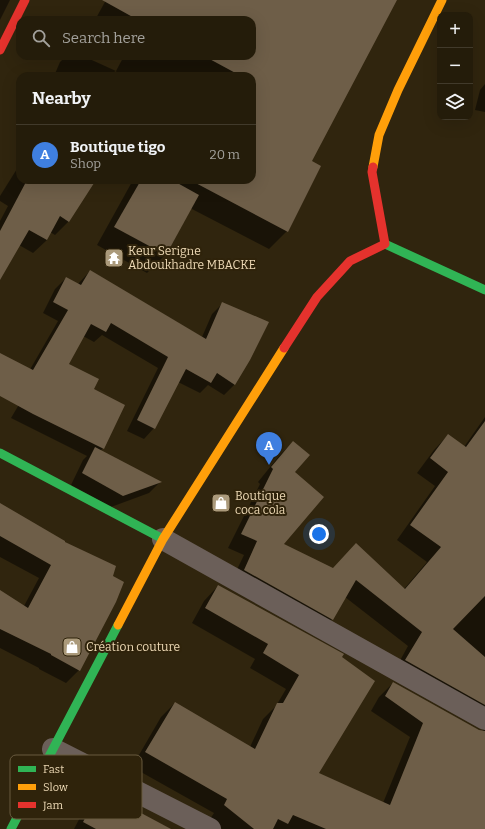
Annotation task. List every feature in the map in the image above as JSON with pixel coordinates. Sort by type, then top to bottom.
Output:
[{"type":"street","points":[[17,16],[25,0]]},
{"type":"street","points":[[385,244],[372,172],[379,135],[398,90],[442,0]]},
{"type":"street","points":[[0,50],[16,18]]},
{"type":"street","points":[[385,244],[485,290]]},
{"type":"street","points":[[50,755],[163,539],[317,297],[350,261],[385,244]]},
{"type":"street","points":[[0,453],[163,539],[485,719]]},
{"type":"street","points":[[53,749],[65,755]]},
{"type":"street","points":[[142,794],[210,829]]},
{"type":"street","points":[[11,829],[16,819]]},
{"type":"building","points":[[102,0],[397,0],[312,161],[321,166],[288,232],[198,184],[256,184],[256,72],[234,72],[211,60],[256,60],[256,16],[131,16]]},
{"type":"building","points":[[25,184],[93,184],[69,222],[60,216],[47,240],[29,230],[0,280],[0,231]]},
{"type":"building","points":[[139,184],[179,184],[199,195],[166,255],[114,227]]},
{"type":"building","points":[[90,270],[206,339],[222,302],[269,322],[250,360],[235,385],[217,373],[211,383],[186,369],[155,429],[137,420],[168,357],[111,323],[106,332],[91,324],[69,364],[99,379],[94,389],[125,405],[104,449],[0,396],[0,353],[33,370],[68,310],[53,302],[66,277],[81,285]]},
{"type":"building","points":[[485,421],[485,596],[453,629],[485,657],[485,705],[405,660],[422,632],[356,580],[333,620],[244,570],[257,541],[241,534],[273,469],[271,467],[293,441],[310,455],[295,472],[324,497],[284,544],[333,568],[356,543],[405,589],[441,547],[410,525],[448,472],[430,458],[448,434],[466,447]]},
{"type":"building","points":[[95,447],[162,482],[123,496],[82,473]]},
{"type":"building","points":[[0,503],[65,542],[116,566],[113,576],[124,582],[116,602],[80,671],[51,654],[0,629],[0,590],[28,608],[51,565],[0,536]]},
{"type":"building","points":[[218,585],[344,654],[342,657],[375,681],[319,773],[390,805],[423,723],[385,696],[393,682],[479,730],[485,731],[485,829],[326,829],[293,815],[288,824],[278,819],[273,829],[254,829],[224,805],[227,799],[145,752],[175,702],[255,749],[277,703],[283,703],[299,675],[263,653],[268,644],[205,608]]},
{"type":"building","points":[[142,813],[171,829],[96,829],[83,822],[85,819],[142,819]]},
{"type":"traffic: fast","points":[[385,244],[485,290]]},
{"type":"traffic: fast","points":[[0,453],[163,539]]},
{"type":"traffic: fast","points":[[50,755],[118,625]]},
{"type":"traffic: fast","points":[[11,829],[16,819]]},
{"type":"traffic: slow","points":[[373,167],[379,135],[398,90],[442,0]]},
{"type":"traffic: slow","points":[[118,625],[163,539],[284,348]]},
{"type":"traffic: jam","points":[[17,16],[25,0]]},
{"type":"traffic: jam","points":[[0,50],[16,18]]},
{"type":"traffic: jam","points":[[284,348],[317,297],[350,261],[385,244],[372,172],[373,167]]},
{"type":"place","name":"Keur Serigne Abdoukhadre MBACKE","points":[[114,258]]},
{"type":"place","name":"Boutique tigo","points":[[269,465]]},
{"type":"place","name":"Boutique coca cola","points":[[221,503]]},
{"type":"place","name":"Création couture","points":[[72,647]]}]
